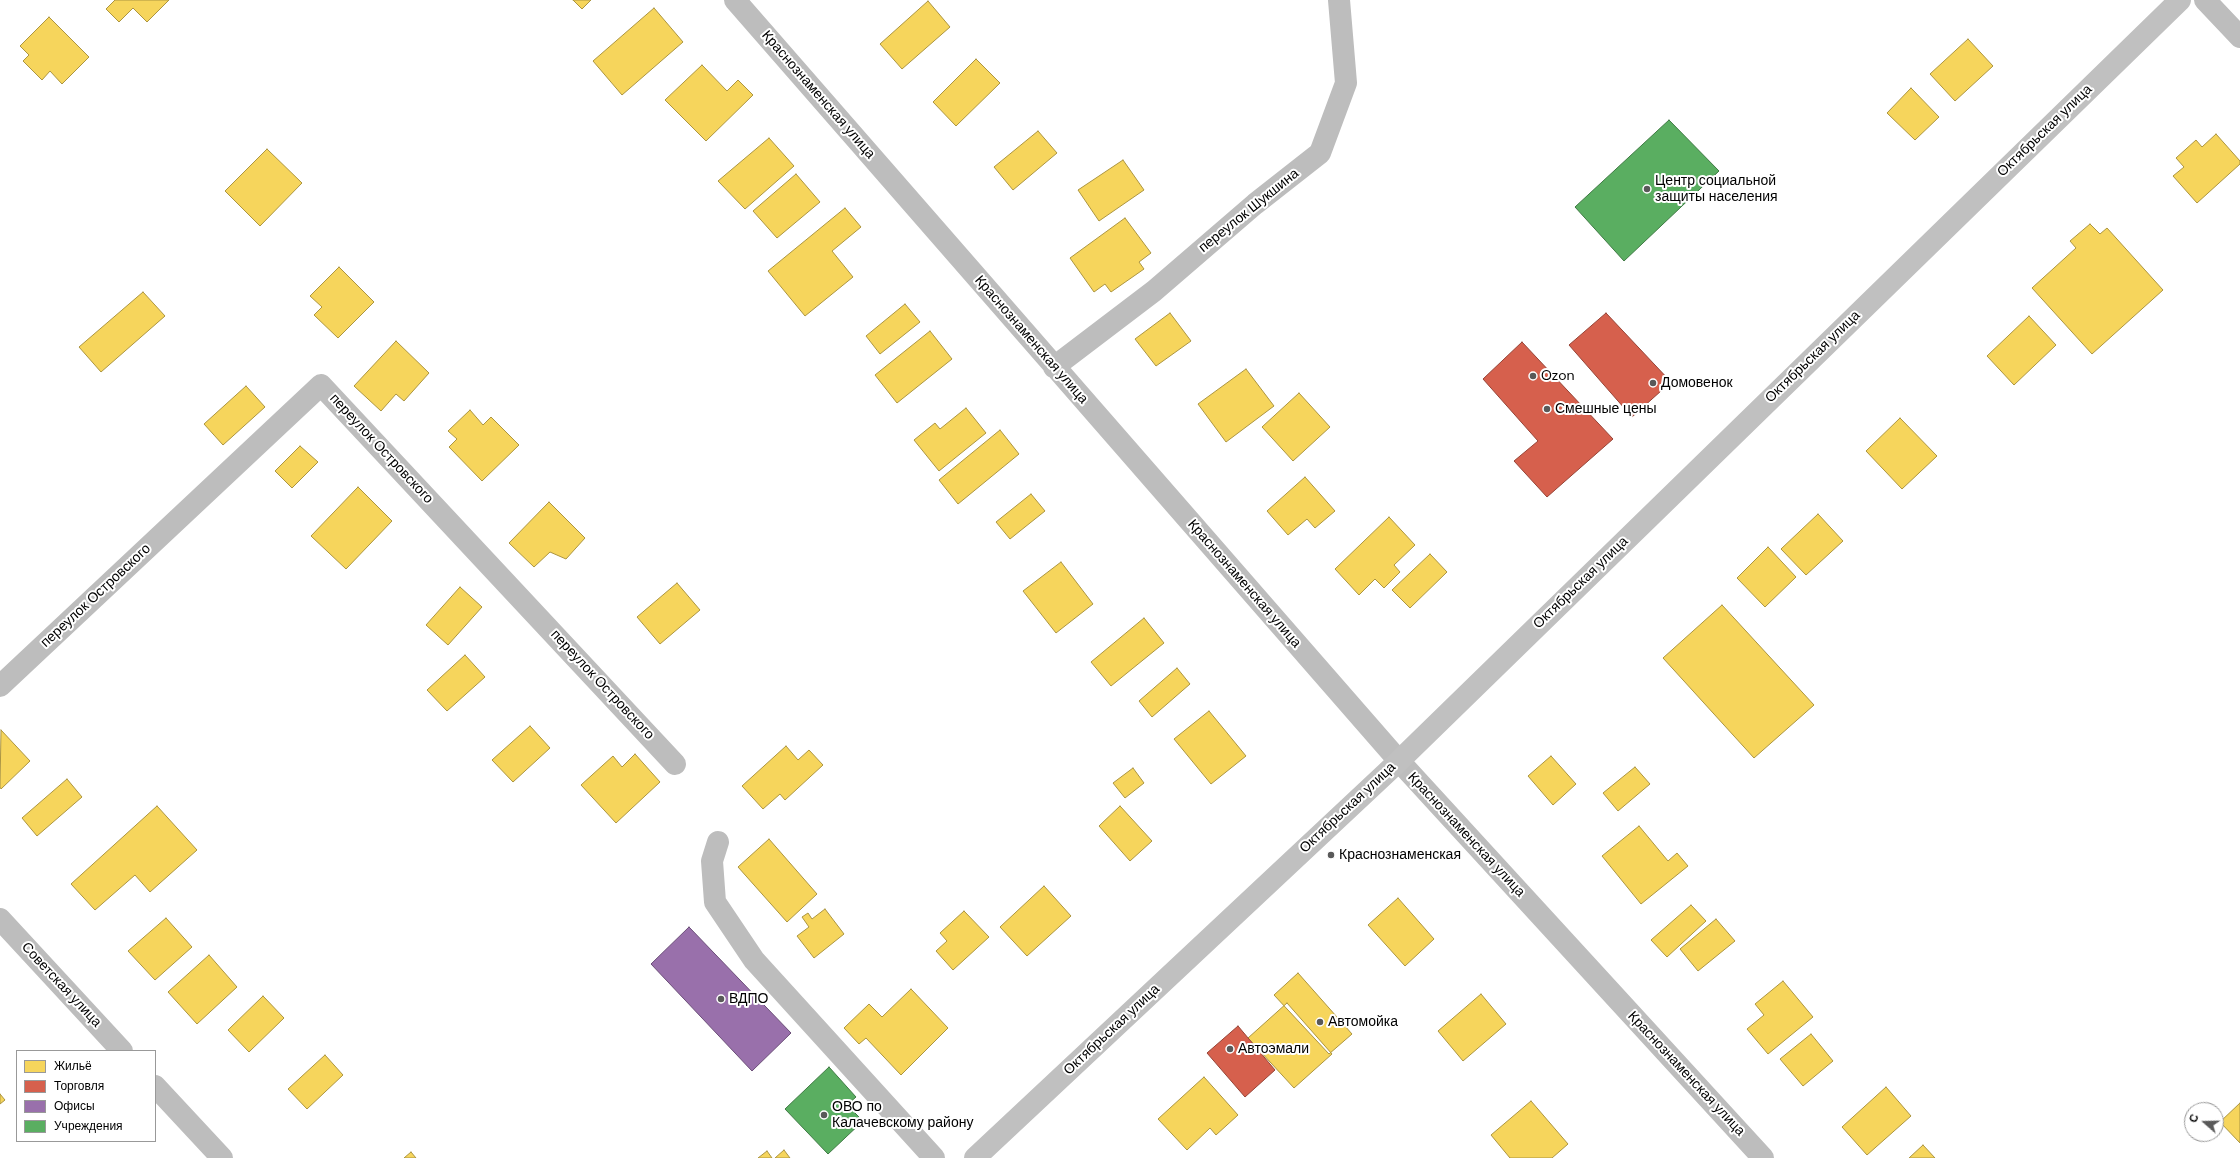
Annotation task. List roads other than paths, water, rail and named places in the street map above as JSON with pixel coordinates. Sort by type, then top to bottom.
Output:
[{"type":"main road","name":"Октябрьская улица","points":[[975,1158],[1399,761],[2180,0]]},
{"type":"street","name":"Краснознаменская улица","points":[[735,0],[1399,761],[1763,1158]]},
{"type":"street","name":"переулок Шукшина","points":[[1054,367],[1154,291],[1255,204],[1320,153],[1346,83],[1339,0]]},
{"type":"street","points":[[2205,0],[2240,37]]},
{"type":"street","name":"переулок Островского","points":[[0,686],[321,385],[675,764]]},
{"type":"street","points":[[718,842],[712,861],[715,902],[754,960],[934,1158]]},
{"type":"street","name":"Советская улица","points":[[0,919],[121,1050]]},
{"type":"street","points":[[156,1087],[222,1158]]},
{"type":"place","name":"Центр социальной защиты населения","points":[[1647,189]]},
{"type":"place","name":"Ozon","points":[[1533,376]]},
{"type":"place","name":"Домовенок","points":[[1653,383]]},
{"type":"place","name":"Смешные цены","points":[[1547,409]]},
{"type":"place","name":"Краснознаменская","points":[[1331,855]]},
{"type":"place","name":"ВДПО","points":[[721,999]]},
{"type":"place","name":"Автомойка","points":[[1320,1022]]},
{"type":"place","name":"Автоэмали","points":[[1230,1049]]},
{"type":"place","name":"ОВО по Калачевскому району","points":[[824,1115]]}]
